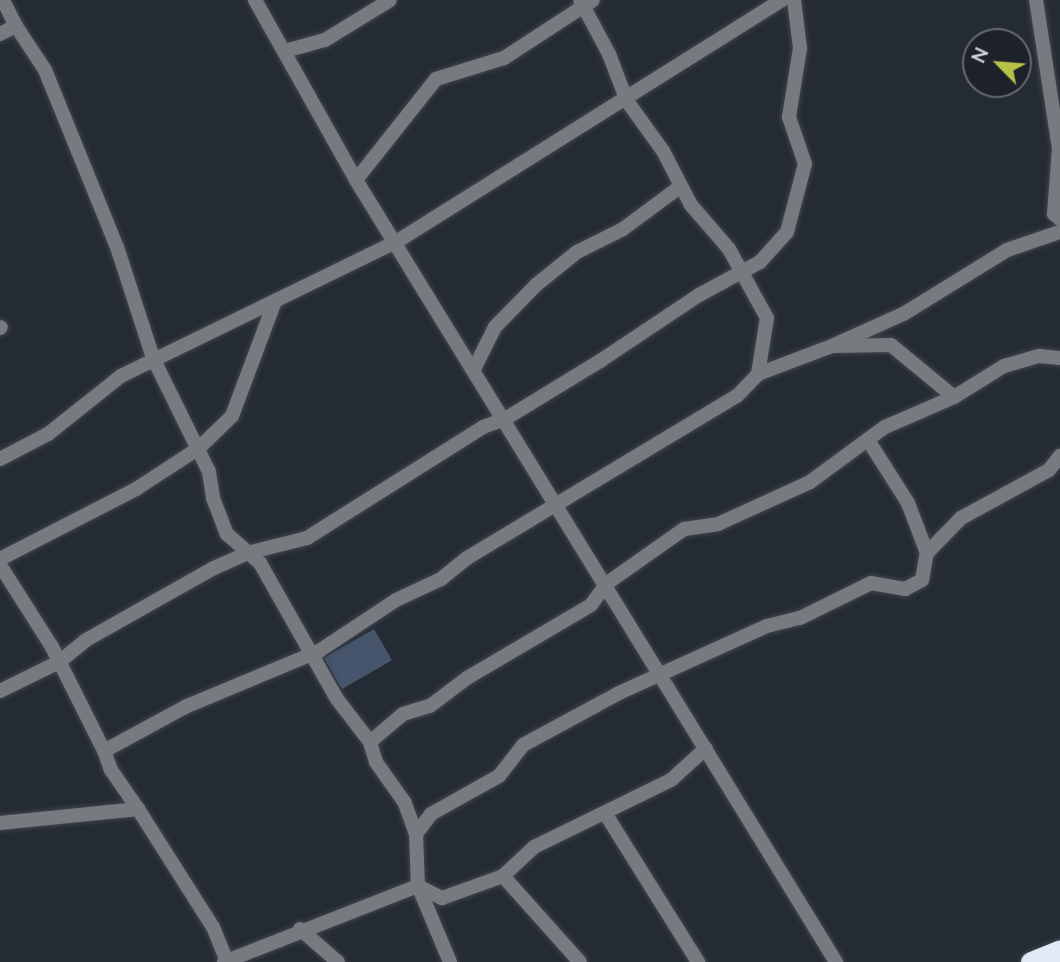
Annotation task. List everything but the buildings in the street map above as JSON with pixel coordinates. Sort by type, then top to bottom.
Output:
[{"type":"highway","points":[[1031,962],[1060,950]]},
{"type":"street","points":[[3,0],[16,26],[45,70],[117,247],[153,358],[199,448],[227,534],[260,563],[311,656],[370,742],[376,762],[405,803],[416,834],[418,886],[450,962]]},
{"type":"street","points":[[254,0],[356,180],[836,962]]},
{"type":"street","points":[[285,51],[326,40],[390,0]]},
{"type":"street","points":[[0,459],[48,434],[121,376],[153,358],[396,242],[626,101],[782,0]]},
{"type":"street","points":[[0,691],[59,662],[86,640],[247,553],[307,538],[483,427],[505,419],[699,295],[760,262],[787,232],[801,190],[805,164],[789,117],[800,48],[794,0]]},
{"type":"street","points":[[1036,0],[1059,146],[1054,214],[1060,219]]},
{"type":"street","points":[[356,180],[436,79],[505,58],[585,2],[609,54],[626,101],[663,151],[681,186],[742,273],[767,318],[758,374]]},
{"type":"street","points":[[0,34],[16,26]]},
{"type":"street","points":[[474,369],[495,327],[536,285],[578,252],[623,229],[681,186]]},
{"type":"street","points":[[104,751],[187,706],[311,656],[737,397],[758,374],[832,346],[905,313],[1007,250],[1060,232]]},
{"type":"street","points":[[0,559],[136,489],[199,448],[232,416],[275,301]]},
{"type":"street","points":[[832,346],[891,345],[954,397]]},
{"type":"street","points":[[370,742],[403,713],[430,706],[467,678],[591,605],[606,584],[684,529],[718,524],[810,482],[885,427],[954,397],[1004,366],[1040,356],[1060,358]]},
{"type":"street","points":[[416,834],[431,814],[499,776],[523,745],[619,693],[662,677],[871,583],[905,589],[922,580],[927,553],[908,503],[867,440]]},
{"type":"street","points":[[927,553],[961,518],[1049,470],[1060,456]]},
{"type":"street","points":[[0,565],[59,662],[111,770],[213,927],[226,962],[300,929],[418,886],[442,898],[503,876],[534,847],[671,779],[706,748]]},
{"type":"street","points":[[0,823],[138,809]]},
{"type":"street","points":[[605,813],[698,962]]},
{"type":"street","points":[[503,876],[548,921],[580,962]]},
{"type":"street","points":[[300,929],[338,962]]},
{"type":"shaded area","points":[[374,629],[392,660],[342,689],[324,658]]}]
